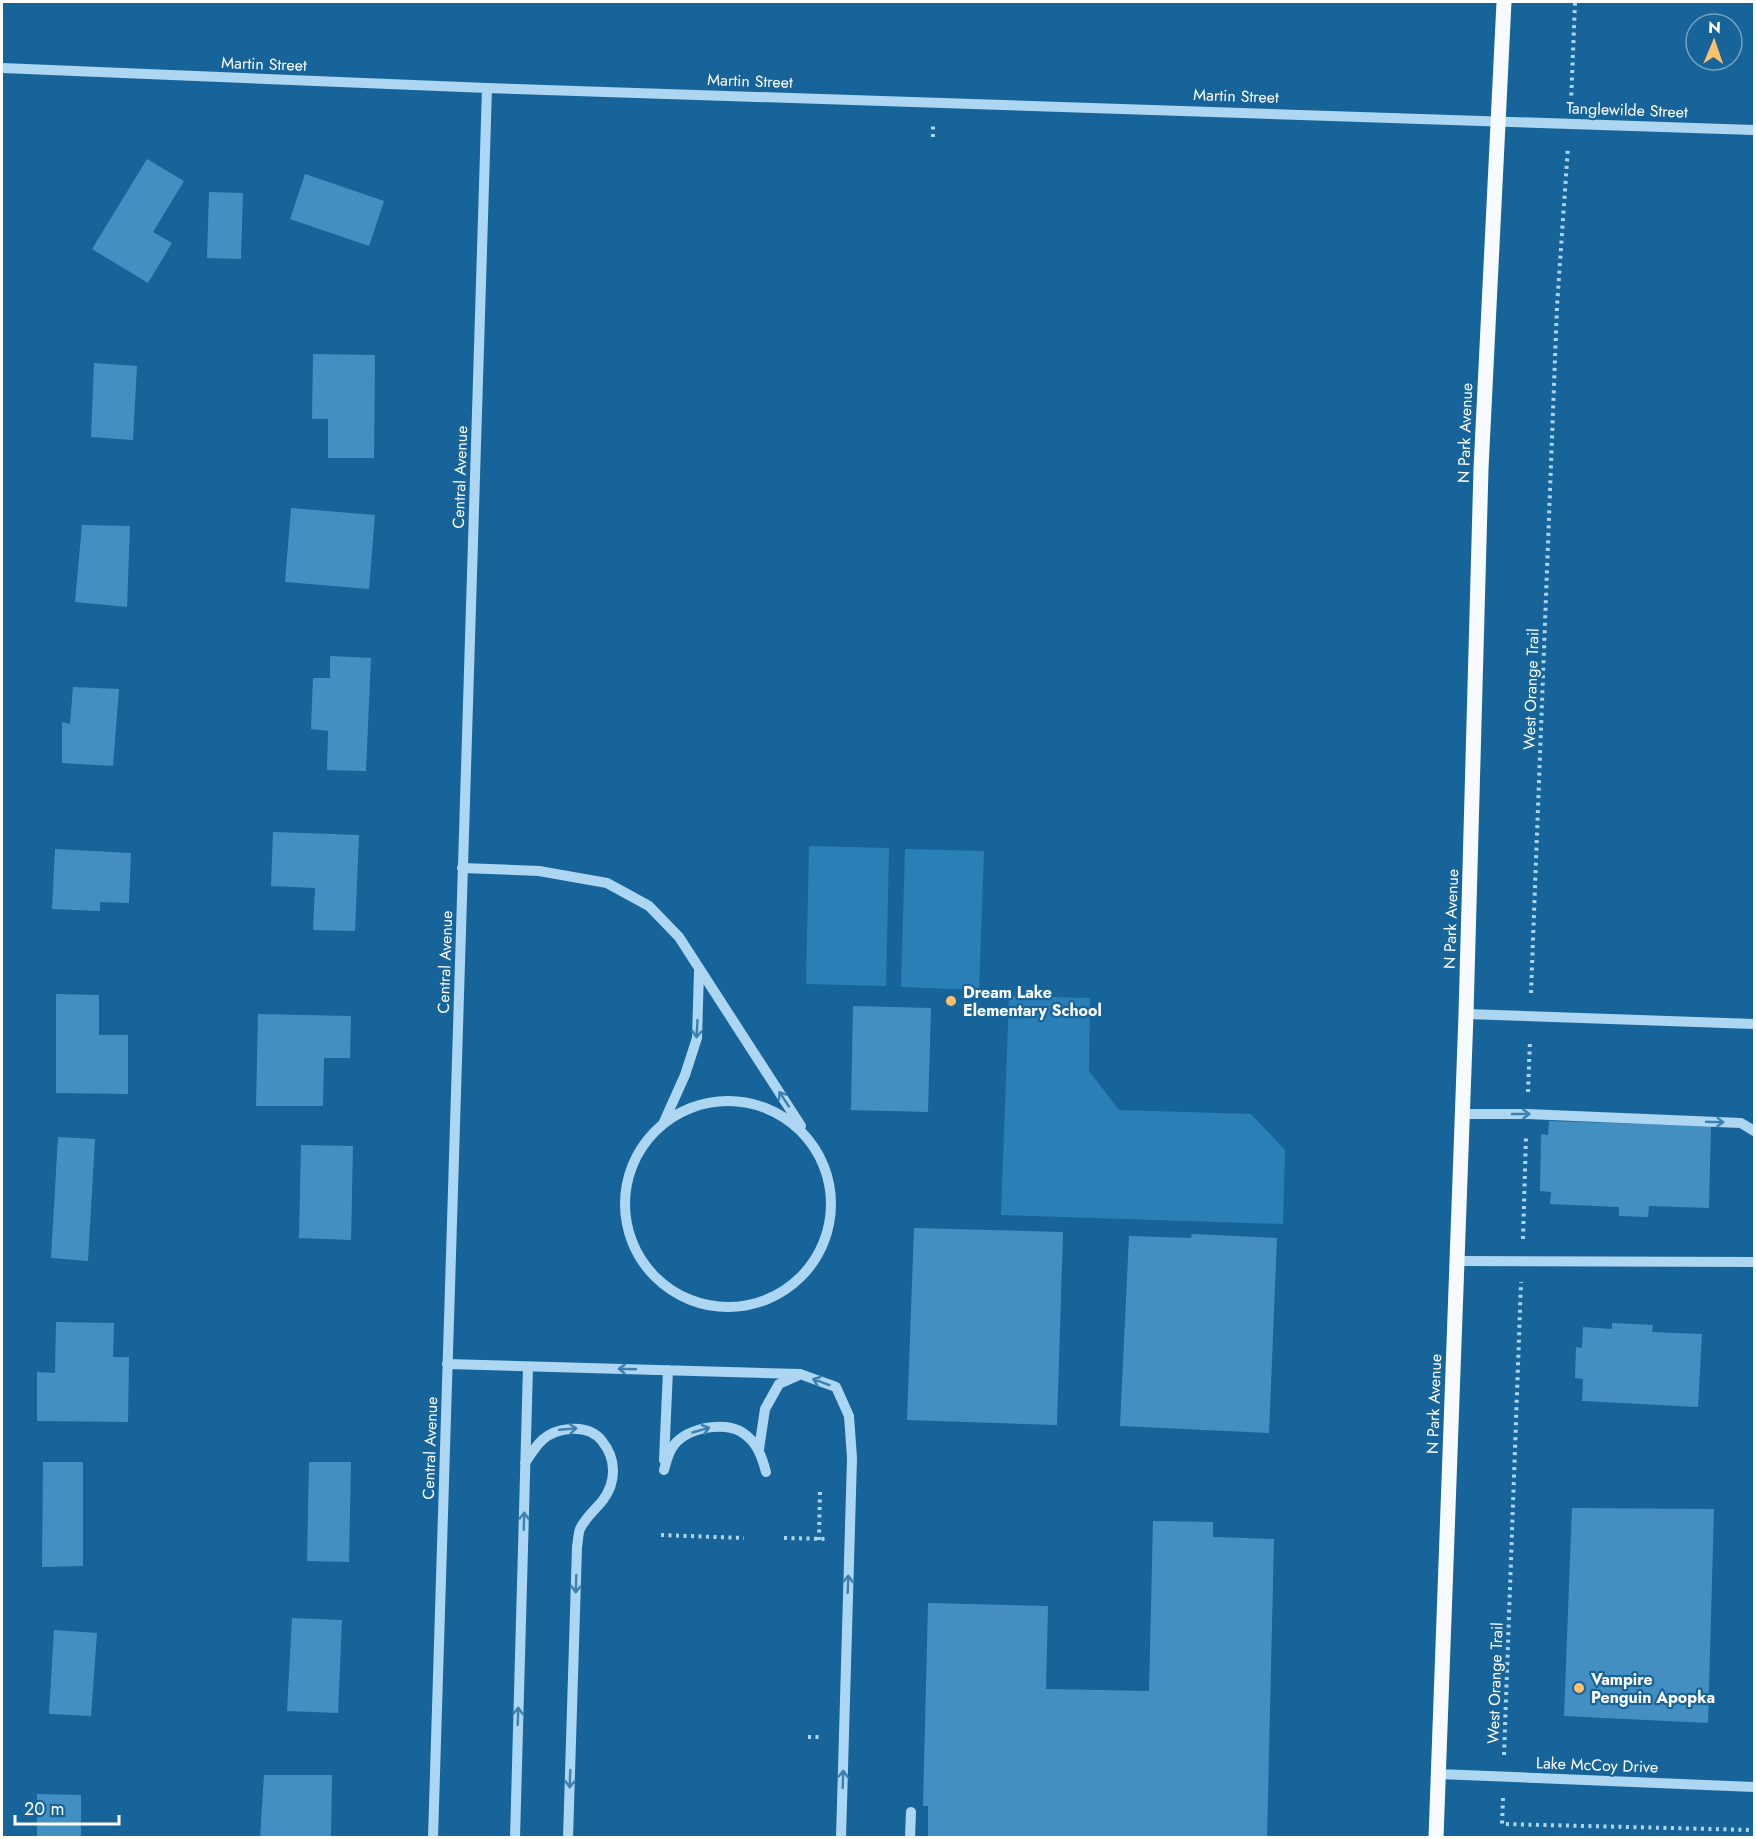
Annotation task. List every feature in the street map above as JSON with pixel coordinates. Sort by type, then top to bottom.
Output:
[{"type":"main road","name":"N Park Avenue","points":[[1436,1838],[1466,1014],[1481,469],[1504,2]]},
{"type":"street","name":"Martin Street","points":[[2,68],[487,88],[1497,120]]},
{"type":"street","name":"Central Avenue","points":[[433,1838],[487,88]]},
{"type":"street","name":"Tanglewilde Street","points":[[1497,120],[1755,130]]},
{"type":"street","points":[[462,868],[539,871],[607,883],[649,906],[679,937],[816,1148],[830,1181],[831,1216],[822,1250],[800,1279],[771,1299],[736,1308],[703,1305],[673,1292],[648,1271],[631,1242],[624,1210],[627,1178],[640,1148],[663,1124],[692,1108],[724,1101],[759,1105],[791,1122],[816,1148]]},
{"type":"street","points":[[663,1124],[685,1075],[697,1038],[699,970]]},
{"type":"street","points":[[1466,1014],[1755,1024]]},
{"type":"street","points":[[1462,1114],[1527,1114],[1742,1123],[1755,1131]]},
{"type":"street","points":[[1457,1262],[1755,1262]]},
{"type":"street","points":[[447,1364],[801,1374],[836,1387],[849,1416],[852,1458],[842,1838]]},
{"type":"street","points":[[515,1838],[528,1367]]},
{"type":"street","points":[[668,1370],[664,1470],[673,1446],[693,1432],[717,1426],[743,1432],[759,1449]]},
{"type":"street","points":[[766,1472],[759,1449],[765,1409],[779,1384],[801,1374]]},
{"type":"street","points":[[525,1463],[538,1442],[556,1430],[580,1428],[597,1435],[610,1451],[614,1465],[612,1481],[605,1498],[580,1529],[577,1547],[568,1838]]},
{"type":"street","name":"Lake McCoy Drive","points":[[1438,1774],[1755,1787]]},
{"type":"street","points":[[910,1812],[910,1838]]},
{"type":"path","points":[[1572,88],[1575,2]]},
{"type":"path","name":"West Orange Trail","points":[[1523,1229],[1557,306],[1568,150]]},
{"type":"path","name":"West Orange Trail","points":[[1521,1291],[1502,1824],[1755,1830]]},
{"type":"path","points":[[819,1540],[820,1488]]},
{"type":"path","points":[[661,1535],[744,1538]]},
{"type":"path","points":[[784,1538],[829,1539]]},
{"type":"path","points":[[808,1737],[823,1737]]},
{"type":"shaded area","points":[[809,846],[889,848],[886,986],[806,984]]},
{"type":"shaded area","points":[[905,849],[984,851],[979,990],[901,987]]},
{"type":"shaded area","points":[[1009,996],[1090,998],[1089,1071],[1119,1110],[1251,1114],[1285,1150],[1283,1224],[1001,1215]]},
{"type":"building","points":[[147,159],[184,181],[153,232],[172,243],[148,283],[92,249]]},
{"type":"building","points":[[305,174],[384,201],[369,246],[290,219]]},
{"type":"building","points":[[209,192],[243,193],[241,259],[207,258]]},
{"type":"building","points":[[313,354],[375,355],[374,458],[328,458],[328,419],[312,419]]},
{"type":"building","points":[[94,363],[137,366],[133,440],[91,437]]},
{"type":"building","points":[[291,508],[375,515],[369,589],[285,582]]},
{"type":"building","points":[[82,525],[130,526],[127,607],[75,602]]},
{"type":"building","points":[[330,656],[371,658],[366,771],[327,770],[328,731],[311,729],[313,678],[330,678]]},
{"type":"building","points":[[73,687],[119,689],[113,766],[62,763],[62,722],[70,724]]},
{"type":"building","points":[[273,832],[359,835],[355,931],[313,930],[315,888],[271,886]]},
{"type":"building","points":[[55,849],[131,853],[129,903],[100,902],[100,911],[52,909]]},
{"type":"building","points":[[56,994],[99,995],[99,1035],[128,1035],[128,1094],[56,1093]]},
{"type":"building","points":[[853,1006],[931,1008],[928,1112],[851,1110]]},
{"type":"building","points":[[258,1014],[351,1016],[350,1058],[324,1058],[323,1106],[256,1106]]},
{"type":"building","points":[[1549,1121],[1711,1126],[1709,1208],[1649,1206],[1648,1217],[1619,1216],[1619,1207],[1550,1204],[1551,1192],[1540,1191],[1541,1134],[1548,1135]]},
{"type":"building","points":[[58,1137],[95,1139],[88,1261],[51,1258]]},
{"type":"building","points":[[301,1145],[353,1146],[351,1240],[299,1238]]},
{"type":"building","points":[[914,1228],[1063,1232],[1057,1425],[907,1420]]},
{"type":"building","points":[[1192,1234],[1277,1238],[1269,1433],[1120,1426],[1129,1236],[1191,1238]]},
{"type":"building","points":[[56,1322],[114,1323],[113,1357],[129,1357],[128,1422],[37,1421],[37,1372],[55,1373]]},
{"type":"building","points":[[1612,1323],[1653,1325],[1652,1332],[1702,1334],[1698,1407],[1582,1401],[1583,1379],[1575,1378],[1576,1347],[1582,1348],[1583,1327],[1612,1329]]},
{"type":"building","points":[[43,1462],[83,1462],[83,1566],[42,1567]]},
{"type":"building","points":[[309,1462],[351,1462],[349,1562],[307,1561]]},
{"type":"building","points":[[1572,1508],[1714,1509],[1708,1723],[1564,1716]]},
{"type":"building","points":[[1153,1521],[1213,1522],[1213,1537],[1274,1539],[1267,1838],[928,1838],[928,1806],[923,1806],[928,1603],[1048,1606],[1046,1689],[1149,1691]]},
{"type":"building","points":[[292,1618],[342,1620],[338,1713],[287,1711]]},
{"type":"building","points":[[54,1630],[97,1633],[91,1716],[49,1714]]},
{"type":"building","points":[[264,1775],[332,1775],[331,1838],[260,1838]]},
{"type":"building","points":[[37,1794],[81,1795],[81,1838],[37,1838]]},
{"type":"place","name":"Dream Lake Elementary School","points":[[951,1001]]},
{"type":"place","name":"Vampire Penguin Apopka","points":[[1579,1688]]}]
